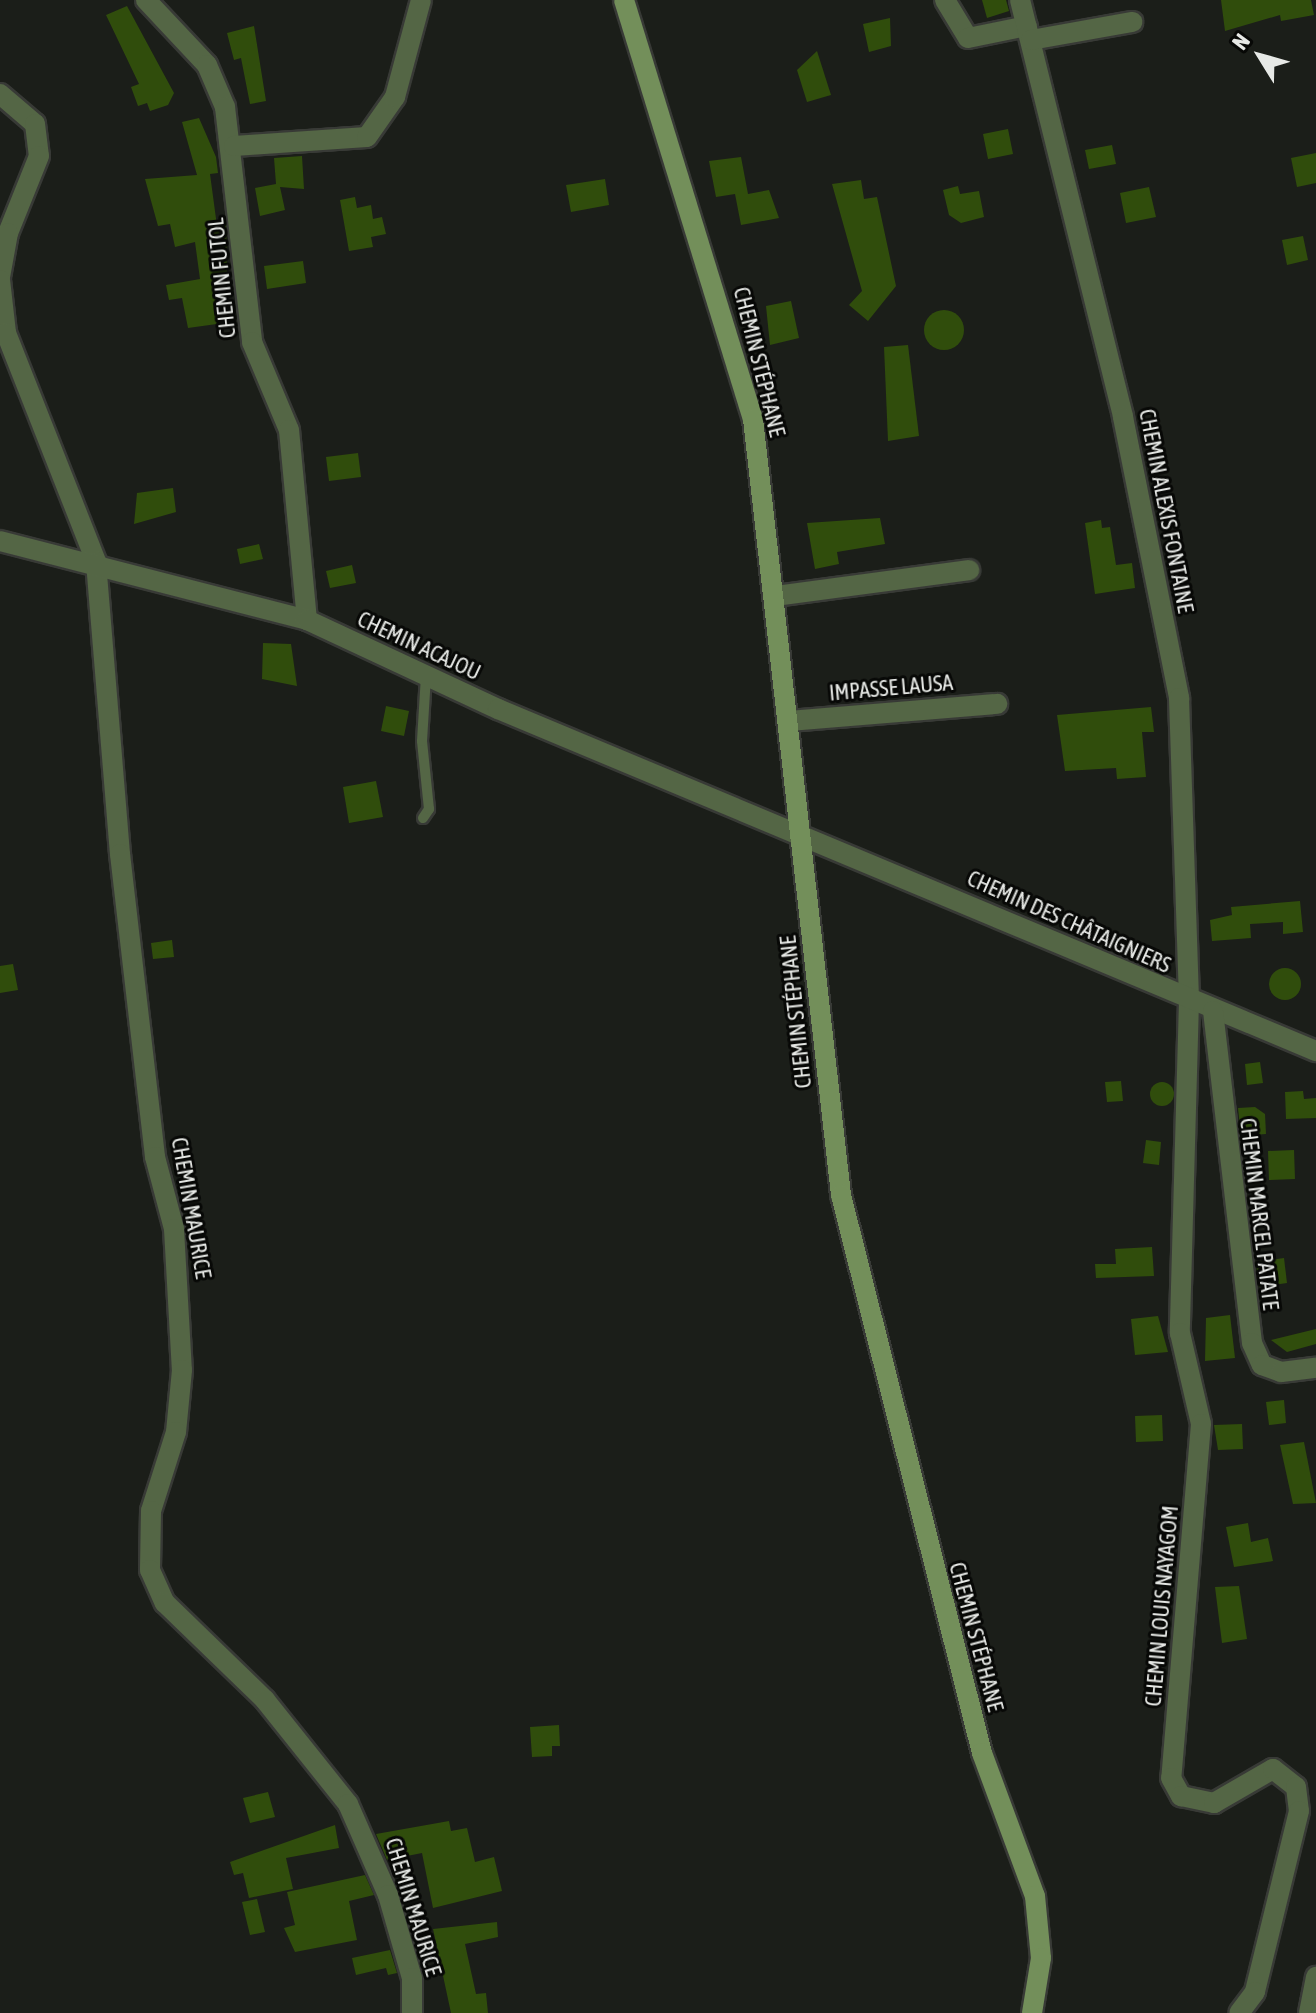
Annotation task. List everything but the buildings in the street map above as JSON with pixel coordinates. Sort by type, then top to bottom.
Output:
[{"type":"main road","name":"CHEMIN STÉPHANE","points":[[624,0],[739,362],[775,596],[804,837],[841,1195],[982,1753],[1035,1896],[1041,1958],[1032,2013]]},
{"type":"street","name":"CHEMIN FUTOL","points":[[146,0],[217,81],[234,146],[252,342],[289,430],[307,620]]},
{"type":"street","points":[[234,146],[367,137],[395,97],[421,0]]},
{"type":"street","points":[[945,0],[968,38],[1132,22]]},
{"type":"street","name":"CHEMIN ALEXIS FONTAINE","points":[[1020,0],[1123,417],[1179,698],[1189,1001]]},
{"type":"street","name":"CHEMIN MAURICE","points":[[0,94],[35,124],[39,156],[8,233],[0,278],[6,333],[96,562],[120,854],[155,1157],[181,1296],[176,1432],[151,1511],[150,1570],[165,1603],[265,1700],[348,1804],[388,1895],[412,1978],[412,2013]]},
{"type":"street","name":"CHEMIN ACAJOU","points":[[0,541],[96,562],[307,620],[426,675],[804,837]]},
{"type":"street","points":[[775,596],[969,570]]},
{"type":"street","name":"IMPASSE LAUSA","points":[[789,721],[997,704]]},
{"type":"street","name":"CHEMIN DES CHÂTAIGNIERS","points":[[804,837],[1189,1001],[1316,1051]]},
{"type":"street","name":"CHEMIN LOUIS NAYAGOM","points":[[1189,1001],[1180,1333],[1201,1424],[1171,1778],[1181,1796],[1214,1803],[1273,1769],[1296,1787],[1307,1826],[1255,1992],[1239,2013]]},
{"type":"street","name":"CHEMIN MARCEL PATATE","points":[[1213,1011],[1252,1343],[1262,1365],[1281,1372],[1316,1368]]},
{"type":"street","points":[[1309,2013],[1316,1977]]},
{"type":"lane","points":[[423,818],[429,809],[422,741],[426,675]]}]
